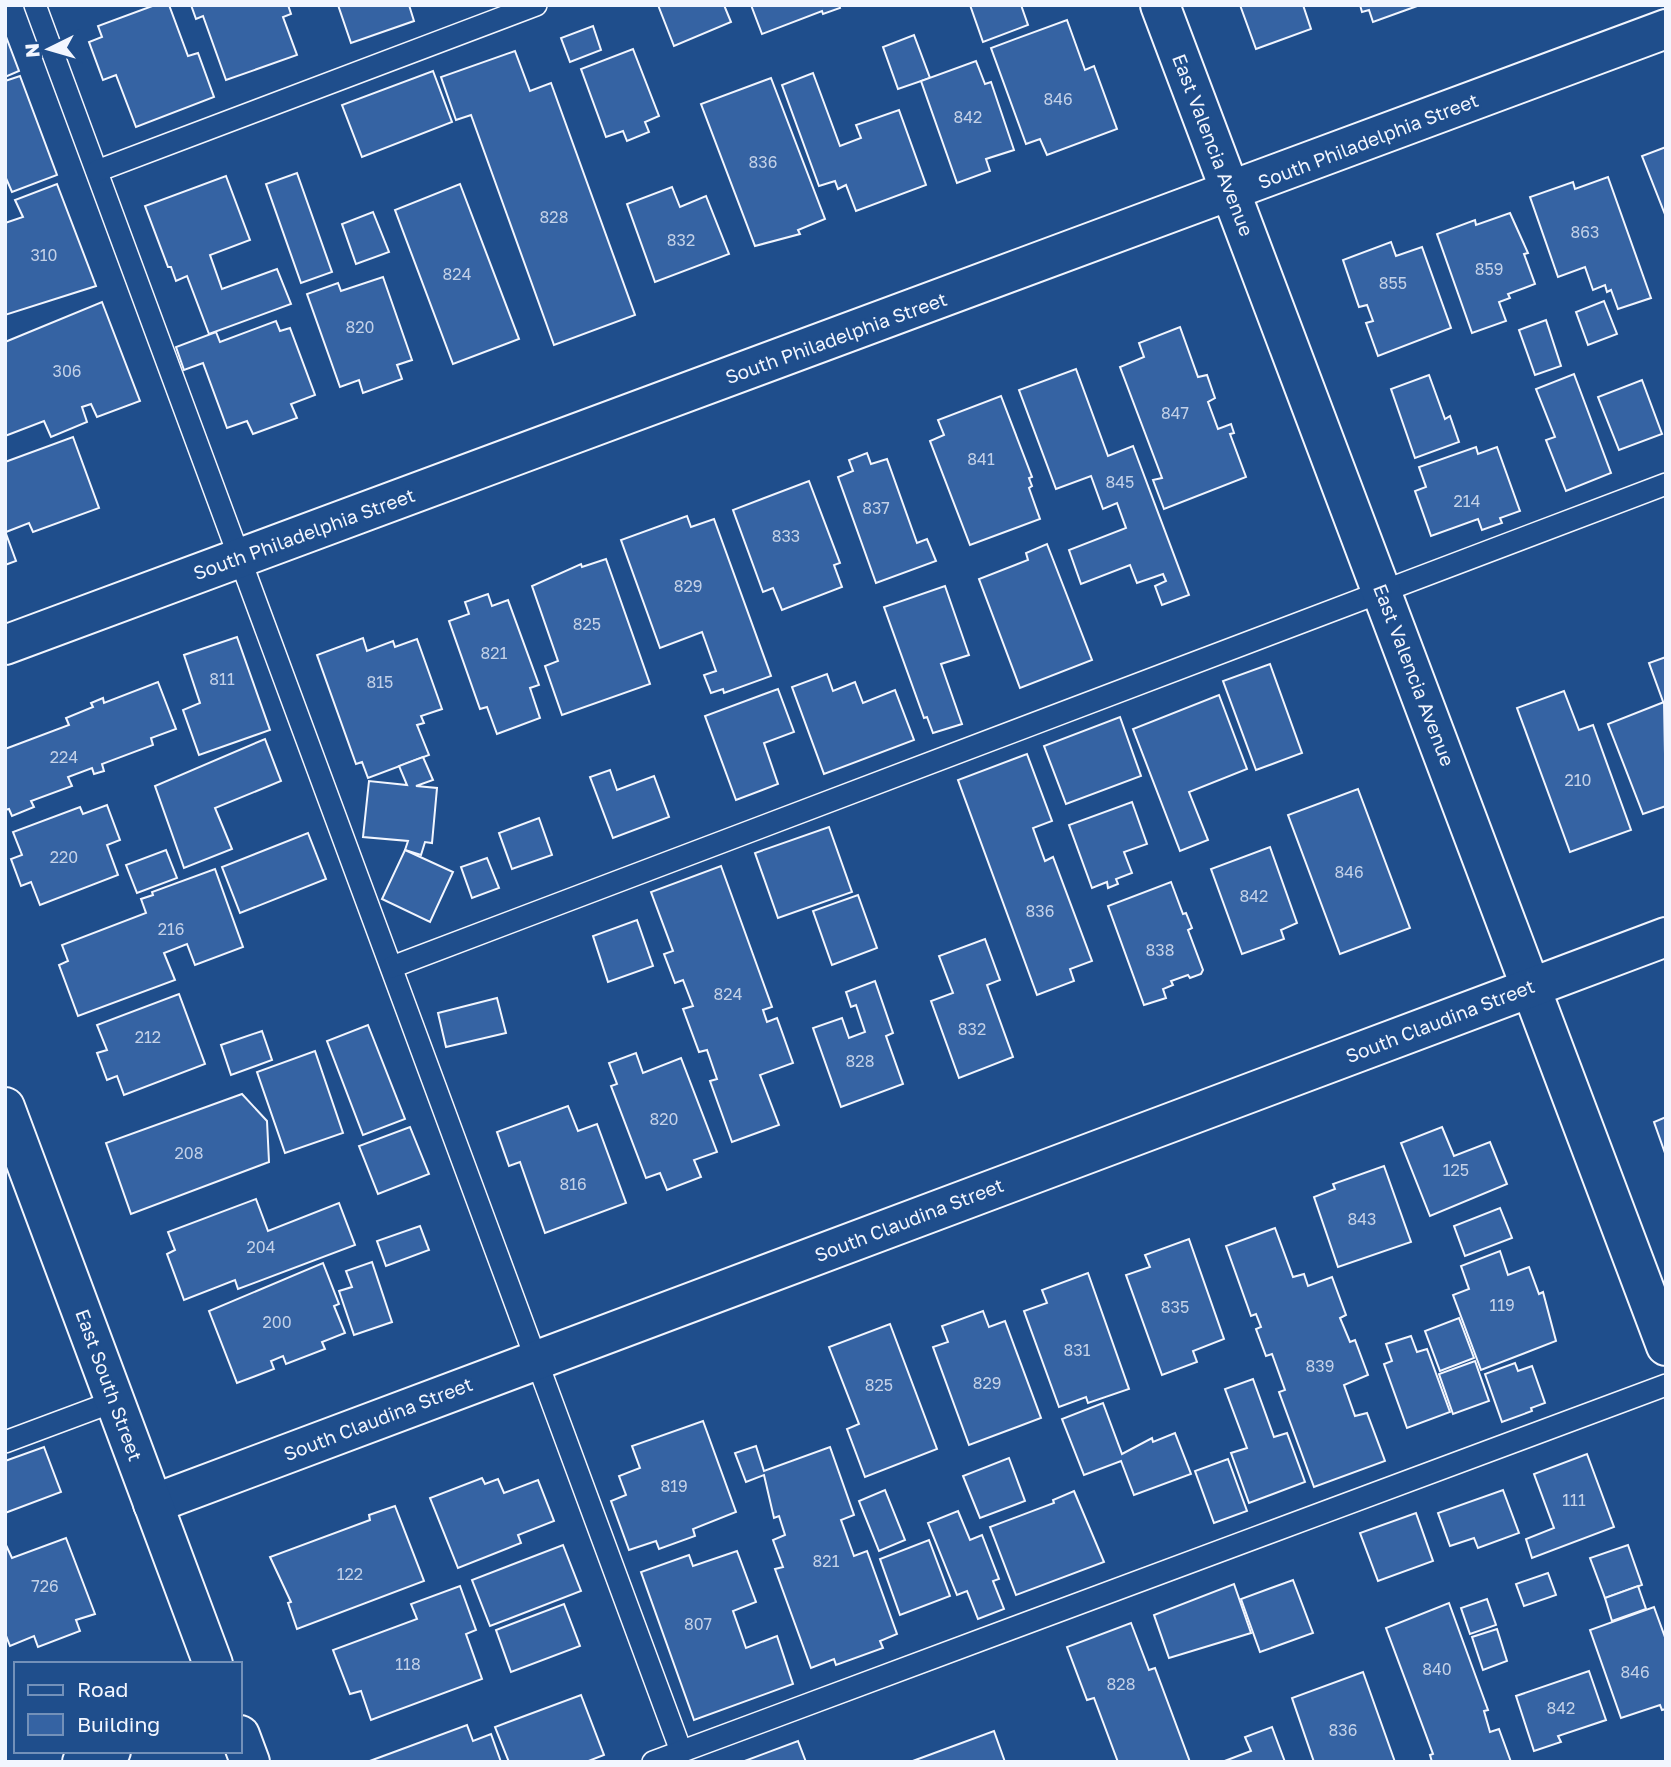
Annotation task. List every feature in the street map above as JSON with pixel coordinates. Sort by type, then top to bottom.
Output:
[{"type":"street","name":"East Valencia Avenue","points":[[1160,5],[1666,1346]]},
{"type":"street","name":"South Philadelphia Street","points":[[5,645],[1666,29]]},
{"type":"street","name":"South Claudina Street","points":[[153,1504],[1666,937]]},
{"type":"street","name":"East South Street","points":[[7,1117],[212,1662]]},
{"type":"street","points":[[242,1740],[250,1762]]},
{"type":"street","points":[[82,1762],[106,1753]]},
{"type":"lane","points":[[35,5],[681,1751]]},
{"type":"lane","points":[[97,171],[536,5]]},
{"type":"lane","points":[[391,967],[1666,484]]},
{"type":"lane","points":[[653,1762],[1666,1385]]},
{"type":"lane","points":[[5,1442],[115,1401]]},
{"type":"building","points":[[155,5],[169,5],[188,56],[198,53],[214,97],[136,127],[116,75],[103,80],[89,42],[102,37],[98,26]]},
{"type":"building","points":[[191,5],[288,5],[291,14],[283,17],[297,55],[226,80],[203,16],[196,19]]},
{"type":"building","points":[[338,5],[409,5],[414,21],[351,43]]},
{"type":"building","points":[[658,5],[724,5],[731,22],[674,46]]},
{"type":"building","points":[[751,5],[839,5],[840,8],[823,14],[822,11],[762,34]]},
{"type":"building","points":[[970,5],[1021,5],[1028,25],[983,42]]},
{"type":"building","points":[[1240,5],[1303,5],[1311,29],[1256,49]]},
{"type":"building","points":[[1360,5],[1420,5],[1373,22],[1369,10],[1362,12]]},
{"type":"building","points":[[1067,20],[1085,70],[1094,66],[1117,129],[1047,155],[1040,139],[1026,144],[991,48]]},
{"type":"building","points":[[593,26],[601,50],[570,62],[561,38]]},
{"type":"building","points":[[5,34],[19,71],[5,77]]},
{"type":"building","points":[[914,35],[930,78],[898,89],[883,47]]},
{"type":"building","points":[[633,49],[659,116],[645,122],[649,132],[627,141],[623,131],[606,137],[581,69]]},
{"type":"building","points":[[515,51],[530,91],[551,83],[635,315],[554,345],[471,115],[456,120],[441,77]]},
{"type":"building","points":[[976,61],[985,84],[991,82],[1014,150],[986,159],[990,171],[957,183],[921,81]]},
{"type":"building","points":[[433,71],[452,122],[362,157],[342,105]]},
{"type":"building","points":[[813,73],[840,146],[861,138],[856,125],[899,110],[926,185],[856,211],[846,185],[838,189],[835,181],[819,186],[782,85]]},
{"type":"building","points":[[20,76],[57,175],[12,192],[5,176],[5,81]]},
{"type":"building","points":[[771,78],[825,219],[798,230],[800,234],[755,246],[701,104]]},
{"type":"building","points":[[1666,147],[1666,217],[1642,156]]},
{"type":"building","points":[[297,173],[332,272],[301,283],[266,184]]},
{"type":"building","points":[[226,176],[250,240],[210,255],[222,289],[277,269],[291,304],[209,334],[187,276],[176,281],[171,267],[168,267],[145,206]]},
{"type":"building","points":[[1608,177],[1651,298],[1618,309],[1611,290],[1607,292],[1605,285],[1593,290],[1585,267],[1558,277],[1530,197],[1573,182],[1575,189]]},
{"type":"building","points":[[57,184],[96,286],[5,315],[5,223],[23,217],[15,200]]},
{"type":"building","points":[[460,184],[519,339],[453,364],[395,210]]},
{"type":"building","points":[[672,187],[680,207],[706,196],[729,254],[655,282],[627,204]]},
{"type":"building","points":[[373,212],[389,252],[356,264],[342,224]]},
{"type":"building","points":[[1510,213],[1528,253],[1524,254],[1535,284],[1508,294],[1510,298],[1499,302],[1506,321],[1472,333],[1437,234],[1475,220],[1476,225]]},
{"type":"building","points":[[1391,242],[1396,256],[1422,247],[1451,328],[1378,356],[1366,323],[1373,321],[1367,305],[1359,307],[1343,260]]},
{"type":"building","points":[[383,277],[412,360],[397,365],[402,379],[363,393],[359,380],[340,387],[307,294],[338,283],[341,291]]},
{"type":"building","points":[[1604,301],[1617,334],[1588,345],[1576,312]]},
{"type":"building","points":[[102,302],[140,401],[97,417],[91,404],[82,407],[87,422],[51,437],[44,421],[5,436],[5,342]]},
{"type":"building","points":[[1546,320],[1561,366],[1535,375],[1519,330]]},
{"type":"building","points":[[276,321],[280,331],[290,328],[315,395],[291,404],[297,418],[253,434],[247,421],[227,428],[203,363],[184,370],[176,347],[216,332],[220,342]]},
{"type":"building","points":[[1180,327],[1198,377],[1207,375],[1215,398],[1208,402],[1218,429],[1231,424],[1234,433],[1230,434],[1246,477],[1164,509],[1153,480],[1162,478],[1120,367],[1144,357],[1139,343]]},
{"type":"building","points":[[1076,369],[1108,456],[1133,446],[1189,595],[1162,605],[1155,586],[1166,581],[1163,574],[1137,583],[1130,565],[1081,584],[1069,550],[1126,528],[1117,503],[1103,509],[1091,476],[1056,489],[1019,390]]},
{"type":"building","points":[[1574,374],[1611,473],[1566,491],[1546,440],[1555,437],[1536,389]]},
{"type":"building","points":[[1429,375],[1445,419],[1450,416],[1459,442],[1415,458],[1391,389]]},
{"type":"building","points":[[1642,380],[1662,434],[1619,450],[1598,397]]},
{"type":"building","points":[[1001,396],[1032,477],[1029,478],[1032,486],[1029,488],[1040,519],[970,545],[930,441],[944,435],[938,420]]},
{"type":"building","points":[[73,437],[99,508],[33,532],[29,523],[6,532],[5,462]]},
{"type":"building","points":[[1476,447],[1478,454],[1497,447],[1520,511],[1500,518],[1502,523],[1482,530],[1478,519],[1431,536],[1415,491],[1426,487],[1419,467]]},
{"type":"building","points":[[867,453],[871,464],[887,459],[917,543],[927,539],[936,561],[876,583],[838,477],[853,471],[849,460]]},
{"type":"building","points":[[809,481],[840,563],[834,565],[842,587],[782,610],[773,588],[763,592],[733,510]]},
{"type":"building","points":[[687,516],[691,527],[714,519],[771,676],[724,693],[723,689],[711,693],[704,675],[716,671],[702,632],[660,648],[621,540]]},
{"type":"building","points":[[5,531],[16,561],[5,565]]},
{"type":"building","points":[[1047,544],[1092,660],[1020,688],[979,579],[1028,560],[1026,553]]},
{"type":"building","points":[[606,559],[650,684],[562,715],[545,666],[558,661],[532,586],[581,564],[582,567]]},
{"type":"building","points":[[945,586],[969,655],[941,664],[962,724],[933,733],[927,717],[924,718],[884,607]]},
{"type":"building","points":[[488,594],[492,606],[508,600],[539,685],[530,688],[540,718],[497,734],[487,707],[480,709],[449,621],[469,614],[465,602]]},
{"type":"building","points":[[237,637],[270,730],[199,755],[183,710],[200,703],[184,655]]},
{"type":"building","points":[[363,638],[367,651],[393,641],[395,647],[417,639],[442,709],[421,716],[424,723],[417,725],[429,755],[368,778],[362,762],[356,764],[317,655]]},
{"type":"building","points":[[1666,657],[1666,706],[1665,707],[1649,663]]},
{"type":"building","points":[[1270,664],[1302,753],[1256,770],[1223,681]]},
{"type":"building","points":[[827,674],[833,691],[855,682],[863,703],[895,690],[914,740],[824,774],[792,687]]},
{"type":"building","points":[[158,682],[176,729],[151,738],[153,745],[102,764],[104,771],[94,774],[92,768],[68,777],[72,786],[31,801],[34,807],[12,816],[9,809],[5,810],[5,749],[69,725],[66,718],[93,707],[91,703],[103,698],[104,703]]},
{"type":"building","points":[[778,689],[794,732],[764,743],[778,784],[736,800],[705,716]]},
{"type":"building","points":[[1564,691],[1579,730],[1593,725],[1631,830],[1570,852],[1517,708]]},
{"type":"building","points":[[1219,695],[1247,769],[1189,792],[1208,840],[1180,851],[1133,729]]},
{"type":"building","points":[[1664,702],[1666,806],[1643,814],[1608,724]]},
{"type":"building","points":[[1120,717],[1141,776],[1066,804],[1044,746]]},
{"type":"building","points":[[265,739],[281,781],[215,808],[232,849],[184,868],[155,786]]},
{"type":"building","points":[[1027,754],[1052,821],[1033,828],[1045,861],[1053,857],[1092,961],[1070,969],[1074,981],[1037,995],[958,780]]},
{"type":"building","points":[[423,757],[433,780],[416,786],[437,788],[432,843],[425,842],[421,855],[405,850],[408,841],[363,837],[369,781],[407,785],[399,766]]},
{"type":"building","points":[[610,770],[617,790],[654,776],[669,817],[613,838],[590,777]]},
{"type":"building","points":[[1358,789],[1410,928],[1340,954],[1288,815]]},
{"type":"building","points":[[1132,802],[1147,844],[1124,852],[1132,873],[1116,879],[1118,884],[1108,888],[1107,882],[1092,888],[1069,825]]},
{"type":"building","points":[[107,805],[120,840],[107,845],[118,875],[40,905],[31,882],[21,886],[11,859],[22,855],[13,832],[80,807],[83,814]]},
{"type":"building","points":[[539,818],[552,855],[512,869],[499,833]]},
{"type":"building","points":[[829,827],[852,892],[778,918],[755,853]]},
{"type":"building","points":[[308,833],[326,879],[240,913],[222,867]]},
{"type":"building","points":[[1270,847],[1297,923],[1281,930],[1284,939],[1242,954],[1211,869]]},
{"type":"building","points":[[166,850],[177,878],[137,893],[126,865]]},
{"type":"building","points":[[405,850],[453,872],[430,922],[382,899]]},
{"type":"building","points":[[487,858],[499,888],[472,898],[461,867]]},
{"type":"building","points":[[721,866],[772,1007],[763,1010],[767,1022],[777,1018],[793,1063],[760,1075],[779,1125],[732,1142],[710,1081],[717,1079],[707,1050],[699,1052],[683,1009],[693,1006],[683,980],[675,983],[664,954],[673,951],[651,892]]},
{"type":"building","points":[[215,869],[243,947],[195,965],[187,944],[164,953],[175,980],[78,1016],[59,965],[68,961],[62,945],[146,913],[141,899],[153,895],[152,892]]},
{"type":"building","points":[[1171,882],[1183,914],[1186,913],[1192,928],[1188,930],[1203,970],[1201,974],[1190,978],[1188,975],[1171,981],[1173,985],[1163,989],[1166,998],[1144,1005],[1108,906]]},
{"type":"building","points":[[858,895],[877,948],[832,965],[813,911]]},
{"type":"building","points":[[637,920],[653,966],[608,982],[593,936]]},
{"type":"building","points":[[985,939],[1000,980],[987,985],[1013,1057],[959,1078],[931,1001],[953,993],[939,956]]},
{"type":"building","points":[[875,981],[893,1033],[886,1036],[903,1084],[841,1107],[813,1028],[842,1018],[849,1038],[865,1032],[856,1005],[851,1007],[846,992]]},
{"type":"building","points":[[179,994],[205,1064],[124,1095],[117,1076],[107,1080],[97,1053],[107,1050],[97,1025]]},
{"type":"building","points":[[497,998],[506,1033],[446,1047],[438,1013]]},
{"type":"building","points":[[368,1025],[405,1119],[363,1135],[327,1041]]},
{"type":"building","points":[[262,1031],[272,1060],[231,1075],[221,1045]]},
{"type":"building","points":[[315,1051],[343,1133],[285,1153],[257,1072]]},
{"type":"building","points":[[636,1053],[643,1073],[681,1058],[717,1152],[694,1160],[701,1177],[667,1190],[660,1173],[646,1178],[611,1086],[617,1084],[609,1063]]},
{"type":"building","points":[[242,1094],[267,1121],[269,1162],[131,1214],[106,1143]]},
{"type":"building","points":[[568,1106],[578,1131],[597,1124],[626,1203],[545,1233],[520,1162],[509,1166],[497,1132]]},
{"type":"building","points":[[1666,1117],[1666,1156],[1654,1122]]},
{"type":"building","points":[[410,1127],[429,1174],[378,1194],[359,1146]]},
{"type":"building","points":[[1442,1127],[1454,1156],[1490,1142],[1507,1184],[1430,1216],[1401,1143]]},
{"type":"building","points":[[1384,1166],[1411,1242],[1338,1267],[1314,1197],[1335,1189],[1333,1184]]},
{"type":"building","points":[[256,1199],[268,1231],[339,1203],[355,1245],[238,1289],[235,1280],[184,1300],[167,1254],[175,1250],[168,1232]]},
{"type":"building","points":[[1500,1208],[1512,1238],[1465,1256],[1454,1226]]},
{"type":"building","points":[[420,1226],[429,1250],[386,1266],[377,1241]]},
{"type":"building","points":[[1275,1228],[1293,1277],[1304,1274],[1308,1286],[1332,1277],[1346,1315],[1340,1318],[1350,1342],[1355,1340],[1368,1375],[1344,1385],[1355,1416],[1367,1413],[1385,1461],[1314,1487],[1279,1392],[1285,1390],[1272,1354],[1266,1356],[1256,1329],[1261,1327],[1256,1314],[1251,1316],[1226,1246]]},
{"type":"building","points":[[1189,1239],[1224,1339],[1193,1351],[1197,1362],[1162,1375],[1126,1275],[1150,1267],[1145,1255]]},
{"type":"building","points":[[1500,1251],[1508,1275],[1529,1267],[1539,1294],[1543,1292],[1556,1341],[1481,1370],[1453,1295],[1469,1289],[1461,1266]]},
{"type":"building","points":[[372,1262],[392,1322],[354,1335],[339,1291],[352,1287],[346,1271]]},
{"type":"building","points":[[323,1263],[339,1304],[334,1306],[345,1333],[322,1342],[325,1349],[286,1364],[283,1356],[271,1361],[274,1369],[237,1383],[209,1311]]},
{"type":"building","points":[[1088,1273],[1129,1389],[1088,1403],[1086,1397],[1059,1407],[1024,1311],[1047,1303],[1042,1290]]},
{"type":"building","points":[[983,1311],[989,1327],[1005,1321],[1041,1418],[969,1445],[933,1347],[948,1342],[942,1326]]},
{"type":"building","points":[[1459,1318],[1474,1358],[1440,1371],[1425,1331]]},
{"type":"building","points":[[890,1324],[937,1449],[865,1477],[847,1429],[859,1424],[829,1347]]},
{"type":"building","points":[[1411,1336],[1417,1352],[1427,1349],[1450,1412],[1407,1428],[1384,1364],[1392,1361],[1386,1344]]},
{"type":"building","points":[[1475,1361],[1489,1401],[1453,1414],[1439,1374]]},
{"type":"building","points":[[1515,1363],[1518,1371],[1532,1366],[1545,1403],[1502,1422],[1485,1374]]},
{"type":"building","points":[[1253,1379],[1274,1437],[1287,1433],[1305,1482],[1249,1503],[1231,1453],[1247,1448],[1225,1389]]},
{"type":"building","points":[[1103,1403],[1122,1454],[1152,1438],[1153,1442],[1175,1433],[1191,1474],[1134,1495],[1121,1461],[1084,1475],[1062,1419]]},
{"type":"building","points":[[703,1421],[736,1512],[693,1529],[695,1536],[659,1549],[656,1541],[629,1550],[611,1501],[626,1495],[619,1476],[640,1468],[632,1446]]},
{"type":"building","points":[[756,1446],[764,1471],[830,1447],[854,1515],[841,1520],[854,1556],[867,1551],[897,1634],[880,1641],[883,1648],[836,1665],[834,1659],[811,1668],[775,1569],[783,1567],[773,1540],[785,1535],[779,1516],[774,1518],[764,1475],[746,1482],[735,1453]]},
{"type":"building","points":[[44,1447],[61,1492],[5,1513],[5,1461]]},
{"type":"building","points":[[1587,1454],[1614,1527],[1532,1558],[1526,1539],[1554,1528],[1534,1474]]},
{"type":"building","points":[[1009,1458],[1025,1501],[980,1518],[963,1476]]},
{"type":"building","points":[[1228,1459],[1247,1511],[1214,1523],[1195,1471]]},
{"type":"building","points":[[482,1478],[485,1484],[498,1479],[504,1493],[538,1480],[554,1521],[518,1535],[521,1543],[458,1568],[430,1498]]},
{"type":"building","points":[[885,1490],[905,1540],[879,1551],[859,1501]]},
{"type":"building","points":[[1503,1490],[1519,1533],[1478,1548],[1474,1538],[1450,1546],[1438,1513]]},
{"type":"building","points":[[1074,1491],[1104,1562],[1016,1595],[990,1527],[1054,1503],[1053,1500]]},
{"type":"building","points":[[395,1506],[424,1581],[297,1629],[288,1603],[291,1602],[270,1557],[370,1520],[369,1515]]},
{"type":"building","points":[[958,1511],[970,1540],[982,1535],[999,1579],[993,1581],[1004,1609],[978,1619],[967,1591],[957,1595],[928,1523]]},
{"type":"building","points":[[1416,1513],[1433,1561],[1378,1581],[1360,1533]]},
{"type":"building","points":[[66,1538],[95,1614],[76,1620],[80,1631],[38,1647],[34,1636],[10,1646],[5,1633],[5,1543],[12,1558]]},
{"type":"building","points":[[929,1540],[950,1596],[900,1615],[880,1559]]},
{"type":"building","points":[[563,1545],[581,1591],[490,1626],[472,1580]]},
{"type":"building","points":[[1628,1545],[1642,1585],[1605,1598],[1590,1558]]},
{"type":"building","points":[[737,1551],[756,1602],[733,1611],[746,1648],[777,1636],[793,1684],[694,1720],[641,1572],[689,1555],[693,1566]]},
{"type":"building","points":[[1548,1573],[1556,1595],[1524,1606],[1516,1584]]},
{"type":"building","points":[[1293,1580],[1313,1633],[1260,1652],[1241,1599]]},
{"type":"building","points":[[1234,1584],[1251,1633],[1169,1658],[1154,1615]]},
{"type":"building","points":[[460,1586],[476,1630],[466,1634],[482,1679],[371,1720],[361,1691],[350,1694],[333,1650],[417,1619],[411,1604]]},
{"type":"building","points":[[1638,1586],[1646,1609],[1612,1621],[1605,1598]]},
{"type":"building","points":[[1487,1599],[1496,1625],[1470,1634],[1461,1608]]},
{"type":"building","points":[[1449,1603],[1488,1710],[1484,1711],[1490,1732],[1499,1729],[1511,1762],[1432,1762],[1430,1755],[1433,1754],[1386,1628]]},
{"type":"building","points":[[564,1604],[580,1646],[511,1672],[496,1630]]},
{"type":"building","points":[[1654,1607],[1666,1640],[1666,1709],[1662,1710],[1660,1705],[1621,1718],[1590,1630]]},
{"type":"building","points":[[1131,1623],[1149,1670],[1155,1668],[1190,1762],[1118,1762],[1094,1698],[1087,1700],[1067,1647]]},
{"type":"building","points":[[1497,1629],[1507,1661],[1483,1670],[1472,1637]]},
{"type":"building","points":[[1589,1671],[1606,1720],[1558,1736],[1561,1742],[1534,1751],[1516,1696]]},
{"type":"building","points":[[1363,1672],[1395,1762],[1314,1762],[1292,1698]]},
{"type":"building","points":[[581,1695],[604,1755],[586,1762],[509,1762],[495,1727]]},
{"type":"building","points":[[467,1725],[473,1741],[491,1734],[501,1762],[367,1762]]},
{"type":"building","points":[[1272,1727],[1285,1762],[1222,1762],[1251,1751],[1245,1737]]},
{"type":"building","points":[[994,1731],[1005,1762],[910,1762]]},
{"type":"building","points":[[798,1741],[806,1762],[742,1762]]}]
